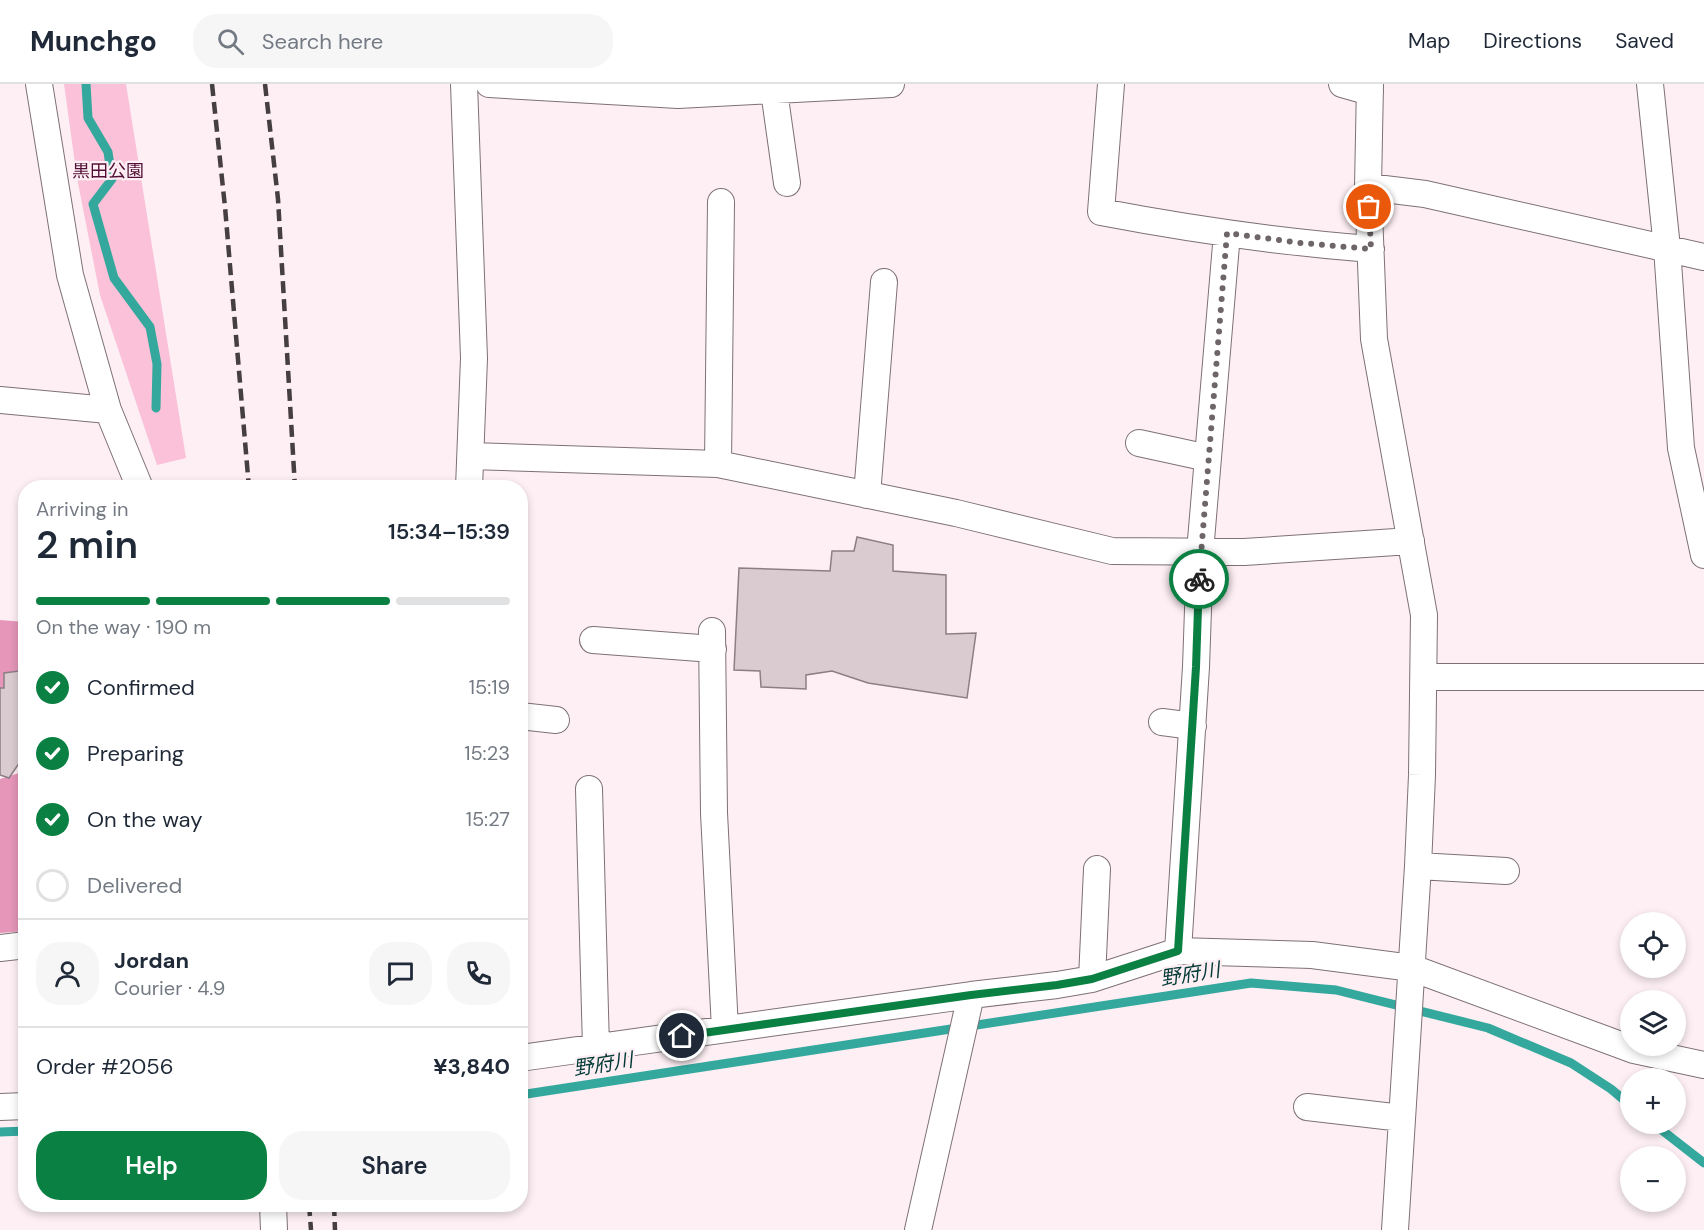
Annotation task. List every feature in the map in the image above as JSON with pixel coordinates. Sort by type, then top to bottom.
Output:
[{"type":"street","points":[[39,84],[70,276],[108,410],[137,480]]},
{"type":"street","points":[[464,84],[474,358],[470,480]]},
{"type":"street","points":[[489,84],[678,95],[891,84]]},
{"type":"street","points":[[1111,84],[1101,212],[1180,227],[1301,243],[1371,249]]},
{"type":"street","points":[[1342,84],[1370,88],[1368,187],[1374,339],[1424,615],[1422,776],[1418,866],[1395,1230]]},
{"type":"street","points":[[1650,84],[1667,248],[1681,448],[1704,555]]},
{"type":"street","points":[[760,89],[787,183]]},
{"type":"street","points":[[1368,187],[1425,194],[1704,258]]},
{"type":"street","points":[[718,464],[721,202]]},
{"type":"street","points":[[1178,951],[1193,726],[1200,552],[1227,233]]},
{"type":"street","points":[[867,495],[884,282]]},
{"type":"street","points":[[0,400],[108,410]]},
{"type":"street","points":[[1139,443],[1208,458]]},
{"type":"street","points":[[471,456],[718,464],[956,513],[1112,551],[1244,552],[1411,542]]},
{"type":"street","points":[[593,640],[712,640],[714,813],[725,1029]]},
{"type":"street","points":[[1424,676],[1704,677]]},
{"type":"street","points":[[528,717],[556,720]]},
{"type":"street","points":[[1162,722],[1193,726]]},
{"type":"street","points":[[589,789],[596,1048]]},
{"type":"street","points":[[1418,866],[1506,871]]},
{"type":"street","points":[[1092,979],[1097,869]]},
{"type":"street","points":[[0,948],[18,946]]},
{"type":"street","points":[[528,1057],[725,1029],[970,1000],[1092,979],[1178,951],[1312,955],[1412,976],[1634,1050],[1704,1065]]},
{"type":"street","points":[[918,1230],[970,1000]]},
{"type":"street","points":[[0,1107],[18,1106]]},
{"type":"street","points":[[1307,1107],[1402,1118]]},
{"type":"street","points":[[273,1212],[274,1230]]},
{"type":"green space","name":"黒田公園","points":[[64,84],[126,84],[186,458],[157,465],[100,295],[77,178]]},
{"type":"shaded area","points":[[0,620],[18,621],[18,672],[4,688],[0,688]]},
{"type":"shaded area","points":[[18,773],[18,932],[0,933],[0,779]]},
{"type":"building","points":[[857,537],[893,545],[893,571],[946,575],[946,634],[976,633],[967,698],[868,683],[832,671],[806,675],[806,689],[761,687],[760,671],[734,670],[739,568],[830,571],[832,551],[854,551]]},
{"type":"building","points":[[18,671],[18,765],[9,778],[0,775],[0,688],[4,688],[4,673]]},
{"type":"waterway","points":[[86,84],[88,118],[108,152],[112,179],[93,204],[114,278],[150,327],[157,364],[156,408]]},
{"type":"waterway","name":"野府川","points":[[528,1094],[1251,983],[1336,990],[1488,1028],[1571,1063],[1620,1097]]},
{"type":"waterway","name":"野府川","points":[[0,1132],[18,1131]]},
{"type":"waterway","name":"野府川","points":[[1667,1134],[1704,1163]]},
{"type":"railway","points":[[212,84],[248,480]]},
{"type":"railway","points":[[265,84],[278,199],[295,480]]},
{"type":"railway","points":[[310,1212],[311,1230]]},
{"type":"railway","points":[[334,1212],[335,1230]]},
{"type":"way so far","points":[[1199,579],[1227,233],[1371,249],[1369,207]]},
{"type":"route","points":[[682,1036],[1057,985],[1092,979],[1178,951],[1196,667],[1199,579]]}]
